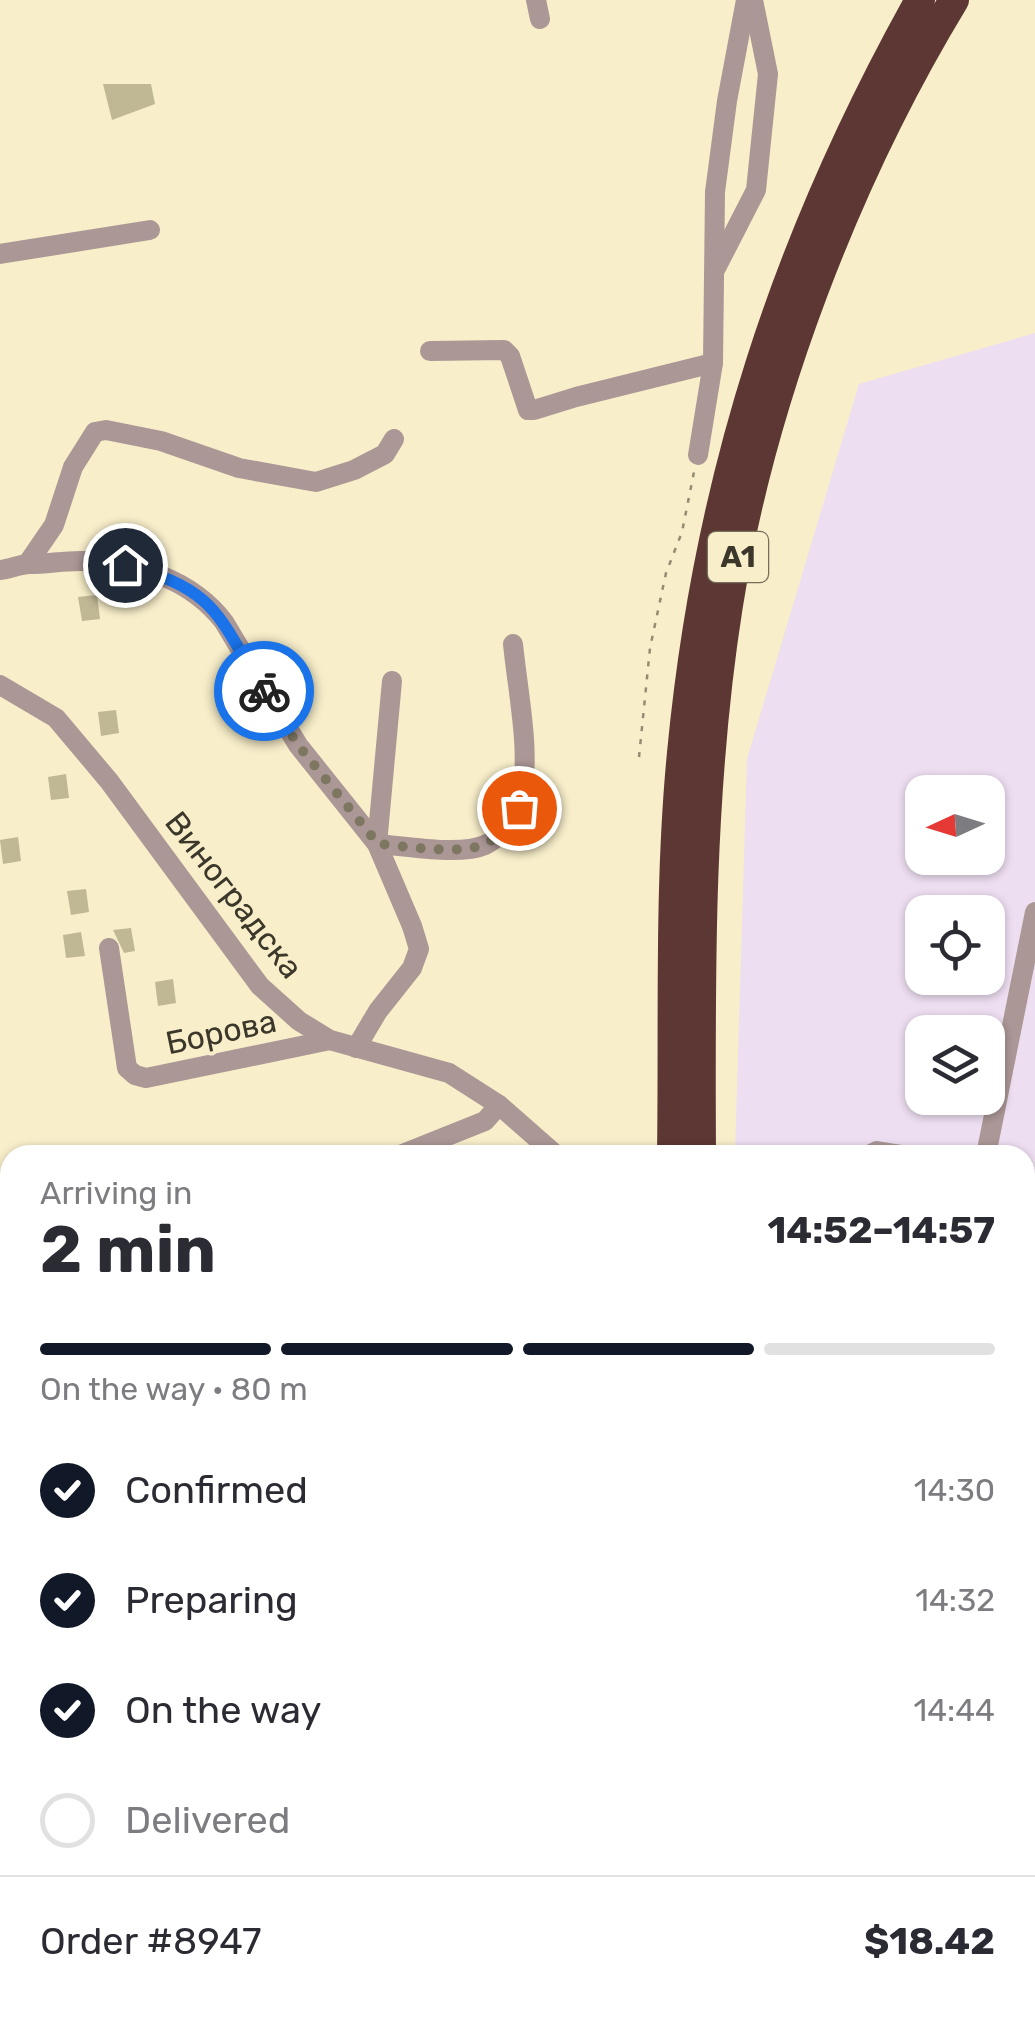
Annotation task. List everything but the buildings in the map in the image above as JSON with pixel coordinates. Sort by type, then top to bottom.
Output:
[{"type":"highway","name":"A1","points":[[672,1145],[677,816],[693,660],[713,542],[740,426],[797,256],[863,106],[920,0]]},
{"type":"highway","name":"A1","points":[[701,1145],[707,800],[718,681],[736,564],[777,406],[826,262],[874,147],[954,0]]},
{"type":"street","points":[[698,456],[713,363],[715,192],[727,101],[749,0]]},
{"type":"street","points":[[714,270],[756,190],[768,74],[749,0]]},
{"type":"street","points":[[0,254],[150,230]]},
{"type":"street","points":[[430,351],[504,350],[510,356],[528,410],[713,363]]},
{"type":"street","points":[[28,563],[54,525],[73,468],[95,432],[106,430],[161,441],[239,468],[316,482],[354,470],[385,454],[394,439]]},
{"type":"street","points":[[0,570],[28,563],[82,560],[125,565],[186,586],[212,607],[298,745],[378,844],[419,949],[412,968],[378,1011],[356,1048]]},
{"type":"street","points":[[378,844],[450,848],[484,845],[502,831],[519,808],[524,762],[513,644]]},
{"type":"street","points":[[378,844],[392,681]]},
{"type":"street","name":"Виноградска","points":[[0,685],[56,718],[109,781],[260,986],[299,1020],[330,1040],[448,1074],[499,1105],[545,1145]]},
{"type":"street","points":[[988,1145],[1035,912]]},
{"type":"street","name":"Борова","points":[[110,948],[126,1068],[135,1075],[146,1078],[330,1040]]},
{"type":"street","points":[[425,1145],[485,1121],[499,1105]]},
{"type":"path","points":[[638,757],[650,648],[698,456]]},
{"type":"shaded area","points":[[1035,333],[1035,1145],[735,1145],[747,759],[859,384]]},
{"type":"way so far","points":[[264,691],[298,745],[378,844],[450,848],[484,845],[502,831],[519,808]]},
{"type":"route","points":[[125,565],[186,586],[212,607],[264,691]]}]
